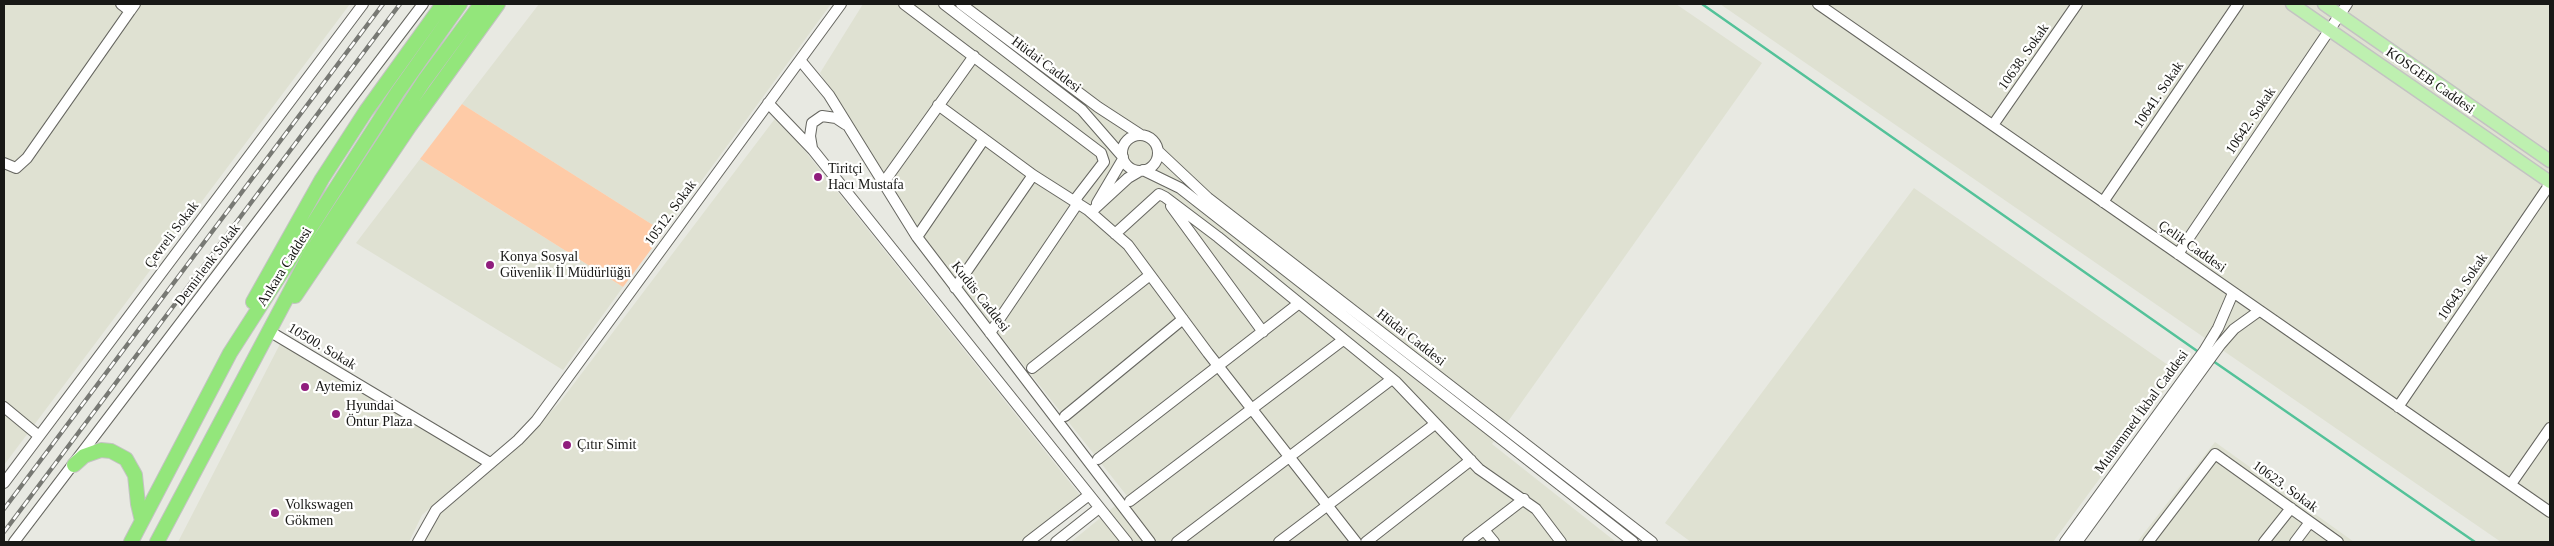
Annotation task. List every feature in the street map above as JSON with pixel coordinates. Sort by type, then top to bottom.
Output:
[{"type":"highway","points":[[230,353],[253,302],[322,179],[366,111],[443,4]]},
{"type":"highway","name":"Ankara Caddesi","points":[[131,542],[230,353],[397,93],[460,4]]},
{"type":"highway","name":"Ankara Caddesi","points":[[157,542],[309,256],[424,81],[481,4]]},
{"type":"highway","points":[[269,331],[315,269],[409,127],[498,4]]},
{"type":"highway","points":[[74,465],[84,456],[101,450],[111,451],[126,459],[135,475],[142,521],[125,542]]},
{"type":"main road","name":"KOSGEB Caddesi","points":[[2292,4],[2550,183]]},
{"type":"main road","name":"KOSGEB Caddesi","points":[[2324,4],[2550,161]]},
{"type":"street","points":[[4,164],[16,168],[27,158],[133,7],[121,4]]},
{"type":"street","name":"Çevreli Sokak","points":[[4,483],[363,4]]},
{"type":"street","name":"Demirlenk Sokak","points":[[14,542],[423,4]]},
{"type":"street","name":"10512. Sokak","points":[[418,542],[436,510],[490,464],[536,421],[841,4]]},
{"type":"street","points":[[904,4],[1100,153],[1104,162],[990,333]]},
{"type":"street","name":"Hüdai Caddesi","points":[[944,4],[1082,110],[1123,158]]},
{"type":"street","name":"Hüdai Caddesi","points":[[961,4],[1098,107],[1141,135]]},
{"type":"street","name":"Çelik Caddesi","points":[[1818,4],[2550,512]]},
{"type":"street","name":"10638. Sokak","points":[[1993,125],[2077,4]]},
{"type":"street","name":"10641. Sokak","points":[[2103,202],[2238,4]]},
{"type":"street","name":"10642. Sokak","points":[[2178,254],[2347,4]]},
{"type":"street","points":[[884,182],[974,56]]},
{"type":"street","name":"Kudüs Caddesi","points":[[800,60],[829,95],[917,237],[1150,542]]},
{"type":"street","points":[[768,104],[813,150],[1127,542]]},
{"type":"street","points":[[938,105],[1033,174],[1091,212],[1128,244],[1218,366],[1356,542]]},
{"type":"street","points":[[813,150],[810,136],[812,123],[822,116],[836,118],[848,126]]},
{"type":"street","points":[[1141,135],[1151,139],[1158,151],[1153,165],[1128,178],[1091,212],[1123,158],[1126,142],[1130,138],[1141,135]]},
{"type":"street","points":[[917,237],[984,139]]},
{"type":"street","name":"Hüdai Caddesi","points":[[1158,151],[1216,204],[1652,542]]},
{"type":"street","points":[[1123,158],[1128,166],[1141,170]]},
{"type":"street","name":"Hüdai Caddesi","points":[[1141,170],[1180,188],[1633,542]]},
{"type":"street","points":[[955,288],[1033,174]]},
{"type":"street","name":"10643. Sokak","points":[[2398,407],[2550,183]]},
{"type":"street","points":[[1115,234],[1159,194],[1165,197],[1218,237],[1392,379],[1471,460],[1497,483],[1524,499],[1536,509],[1561,542]]},
{"type":"street","points":[[1165,197],[1263,332]]},
{"type":"street","points":[[1032,368],[1150,275]]},
{"type":"street","name":"Muhammed İkbal Caddesi","points":[[2077,542],[2216,341],[2233,293]]},
{"type":"street","points":[[1098,459],[1298,304]]},
{"type":"street","name":"Muhammed İkbal Caddesi","points":[[2216,341],[2259,311]]},
{"type":"street","points":[[1065,416],[1183,319]]},
{"type":"street","name":"10500. Sokak","points":[[269,331],[490,464]]},
{"type":"street","points":[[1130,501],[1343,340]]},
{"type":"street","name":"Muhammed İkbal Caddesi","points":[[2066,542],[2193,374]]},
{"type":"street","points":[[1177,542],[1392,379]]},
{"type":"street","points":[[4,407],[39,436]]},
{"type":"street","points":[[1278,542],[1435,424]]},
{"type":"street","points":[[2511,484],[2550,428]]},
{"type":"street","name":"10623. Sokak","points":[[2148,542],[2215,454],[2338,542]]},
{"type":"street","points":[[1366,542],[1471,460]]},
{"type":"street","points":[[1028,542],[1089,495]]},
{"type":"street","points":[[1468,542],[1524,499]]},
{"type":"street","points":[[1056,542],[1099,508]]},
{"type":"street","points":[[2264,542],[2290,508]]},
{"type":"street","points":[[2295,542],[2310,522]]},
{"type":"street","points":[[1484,530],[1494,542]]},
{"type":"shaded area","points":[[4,4],[350,4],[4,465]]},
{"type":"shaded area","points":[[539,4],[831,4],[664,232],[462,104]]},
{"type":"shaded area","points":[[863,4],[1676,4],[1762,63],[1492,444],[1616,542],[1071,542],[1127,496],[909,220],[820,73]]},
{"type":"shaded area","points":[[1720,4],[2550,4],[2550,542],[2501,542]]},
{"type":"shaded area","points":[[462,104],[664,232],[623,287],[420,159]]},
{"type":"shaded area","points":[[777,116],[1080,495],[1022,542],[422,542],[432,521],[513,452],[560,402]]},
{"type":"shaded area","name":"Konya Sosyal Güvenlik İl Müdürlüğü","points":[[420,159],[623,287],[563,370],[356,243]]},
{"type":"shaded area","points":[[1914,188],[2178,372],[2053,542],[1691,542],[1665,523]]},
{"type":"shaded area","points":[[280,344],[481,463],[422,515],[409,542],[178,542]]},
{"type":"shaded area","points":[[2215,442],[2354,542],[2137,542]]},
{"type":"waterway","points":[[1702,4],[2200,353]]},
{"type":"waterway","points":[[2213,361],[2475,542]]},
{"type":"railway","points":[[4,509],[383,4]]},
{"type":"railway","points":[[4,532],[400,4]]},
{"type":"place","name":"Tiritçi Hacı Mustafa","points":[[818,177]]},
{"type":"place","name":"Konya Sosyal Güvenlik İl Müdürlüğü","points":[[490,265]]},
{"type":"place","name":"Aytemiz","points":[[305,387]]},
{"type":"place","name":"Hyundai Öntur Plaza","points":[[336,414]]},
{"type":"place","name":"Çıtır Simit","points":[[567,445]]},
{"type":"place","name":"Volkswagen Gökmen","points":[[275,513]]}]
